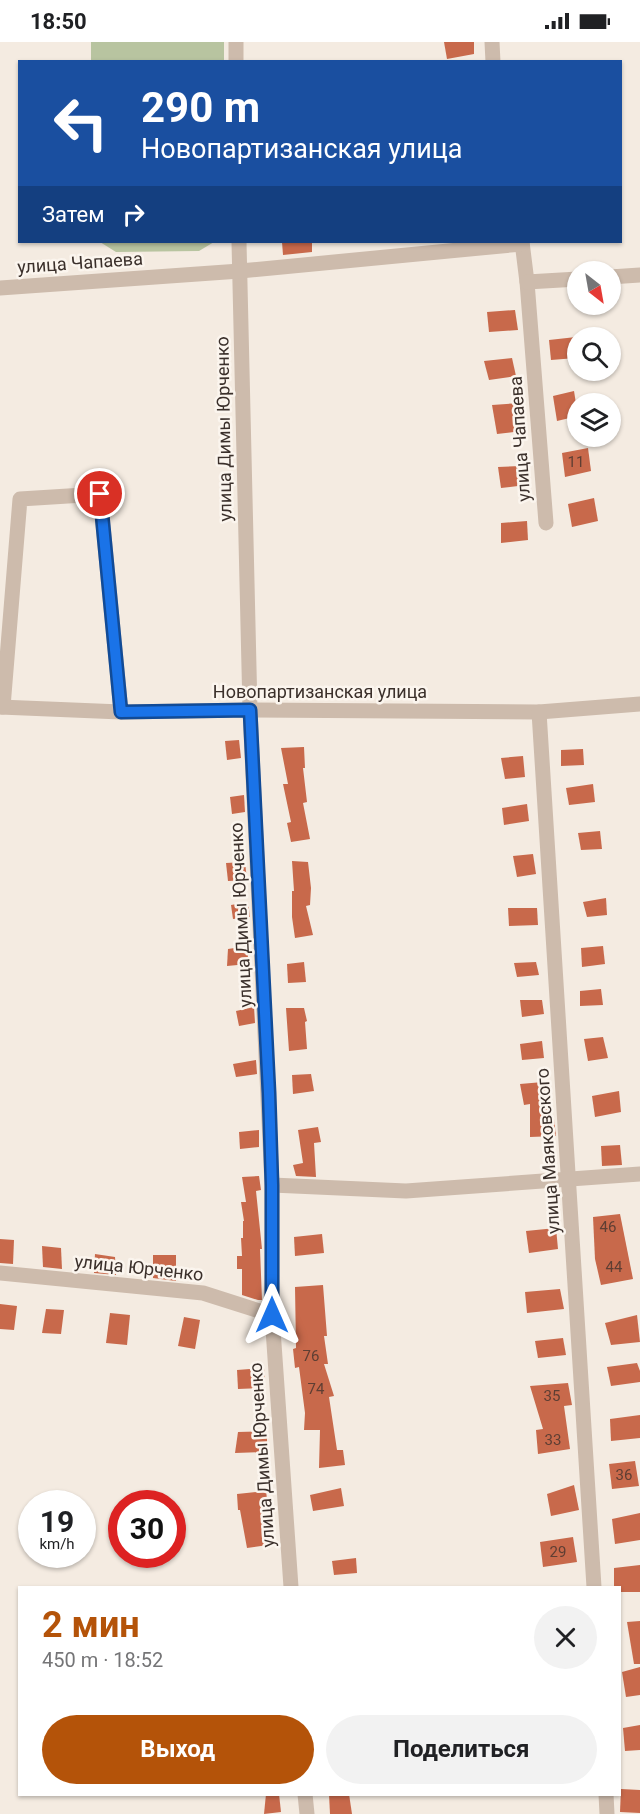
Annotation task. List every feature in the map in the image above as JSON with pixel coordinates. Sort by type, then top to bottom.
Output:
[{"type":"street","points":[[236,42],[236,60]]},
{"type":"street","points":[[492,42],[493,60]]},
{"type":"street","name":"улица Димы Юрченко","points":[[239,243],[250,710],[272,1185],[272,1315],[291,1586]]},
{"type":"street","name":"улица Чапаева","points":[[0,288],[240,271],[522,243],[546,522]]},
{"type":"street","points":[[621,276],[640,275]]},
{"type":"street","points":[[527,282],[567,280]]},
{"type":"street","points":[[1,707],[20,499],[100,494],[121,712]]},
{"type":"street","name":"Новопартизанская улица","points":[[1,707],[121,712],[250,710],[539,712],[640,704]]},
{"type":"street","name":"улица Маяковского","points":[[539,712],[594,1586]]},
{"type":"street","points":[[272,1185],[406,1191],[640,1173]]},
{"type":"street","name":"улица Юрченко","points":[[0,1273],[203,1293],[272,1315]]},
{"type":"street","points":[[305,1796],[307,1814]]},
{"type":"street","points":[[606,1796],[607,1814]]},
{"type":"green space","points":[[91,42],[224,42],[224,60],[91,60]]},
{"type":"green space","points":[[102,243],[212,243],[199,251],[116,252]]},
{"type":"building","points":[[444,42],[474,42],[474,54],[447,59]]},
{"type":"building","points":[[282,243],[312,243],[312,252],[283,255]]},
{"type":"building","points":[[515,310],[518,330],[489,332],[487,312]]},
{"type":"building","points":[[567,338],[567,359],[551,360],[549,340]]},
{"type":"building","points":[[512,358],[516,376],[489,380],[484,361]]},
{"type":"building","points":[[574,391],[574,393],[567,393],[567,419],[557,421],[553,396]]},
{"type":"building","points":[[519,403],[522,431],[497,434],[492,405]]},
{"type":"building","points":[[588,448],[591,471],[565,477],[562,453]]},
{"type":"building","points":[[521,466],[526,485],[501,488],[498,467]]},
{"type":"building","points":[[594,498],[598,521],[572,527],[568,504]]},
{"type":"building","points":[[527,521],[528,540],[501,543],[501,523]]},
{"type":"building","points":[[239,740],[241,758],[227,760],[225,741]]},
{"type":"building","points":[[304,747],[305,768],[303,768],[307,802],[303,803],[310,839],[291,842],[287,823],[291,822],[283,784],[288,784],[281,748]]},
{"type":"building","points":[[583,749],[584,765],[561,766],[561,750]]},
{"type":"building","points":[[523,756],[525,777],[505,779],[501,758]]},
{"type":"building","points":[[593,784],[595,802],[569,805],[566,788]]},
{"type":"building","points":[[244,795],[245,812],[232,814],[230,797]]},
{"type":"building","points":[[527,804],[529,821],[504,825],[502,808]]},
{"type":"building","points":[[600,831],[602,849],[581,850],[578,833]]},
{"type":"building","points":[[533,854],[536,874],[517,877],[513,856]]},
{"type":"building","points":[[292,861],[308,862],[311,888],[310,905],[306,906],[313,935],[295,938],[292,917],[292,891],[294,891]]},
{"type":"building","points":[[245,862],[247,880],[228,881],[226,863]]},
{"type":"building","points":[[606,898],[607,915],[587,917],[583,902]]},
{"type":"building","points":[[248,902],[250,917],[233,919],[231,905]]},
{"type":"building","points":[[508,908],[537,908],[538,925],[509,926]]},
{"type":"building","points":[[248,946],[248,964],[227,966],[228,949]]},
{"type":"building","points":[[603,946],[605,964],[582,967],[581,948]]},
{"type":"building","points":[[304,962],[306,982],[288,983],[287,964]]},
{"type":"building","points":[[536,962],[539,975],[517,977],[514,963]]},
{"type":"building","points":[[601,989],[603,1005],[580,1006],[580,991]]},
{"type":"building","points":[[520,1000],[542,1000],[544,1014],[522,1017]]},
{"type":"building","points":[[254,1007],[255,1023],[239,1026],[236,1011]]},
{"type":"building","points":[[286,1008],[304,1008],[307,1021],[305,1022],[307,1049],[289,1051]]},
{"type":"building","points":[[603,1037],[608,1058],[588,1061],[584,1039]]},
{"type":"building","points":[[542,1041],[544,1058],[522,1060],[520,1044]]},
{"type":"building","points":[[256,1060],[257,1074],[236,1077],[233,1064]]},
{"type":"building","points":[[311,1074],[314,1091],[293,1094],[292,1075]]},
{"type":"building","points":[[543,1082],[551,1120],[554,1119],[556,1136],[530,1137],[530,1104],[524,1105],[520,1084]]},
{"type":"building","points":[[619,1091],[621,1112],[595,1117],[592,1096]]},
{"type":"building","points":[[318,1127],[321,1142],[314,1143],[316,1177],[296,1176],[293,1165],[303,1163],[298,1130]]},
{"type":"building","points":[[259,1130],[259,1147],[240,1149],[239,1132]]},
{"type":"building","points":[[620,1145],[622,1165],[602,1166],[601,1146]]},
{"type":"building","points":[[259,1176],[261,1190],[256,1191],[262,1249],[260,1249],[262,1300],[242,1295],[242,1269],[237,1269],[237,1256],[242,1256],[241,1238],[243,1238],[244,1221],[241,1202],[246,1202],[242,1177]]},
{"type":"building","points":[[620,1214],[633,1279],[601,1285],[595,1259],[593,1217]]},
{"type":"building","points":[[556,1228],[558,1249],[529,1253],[526,1231]]},
{"type":"building","points":[[322,1234],[324,1253],[295,1256],[294,1237]]},
{"type":"building","points":[[0,1239],[14,1240],[13,1264],[0,1263]]},
{"type":"building","points":[[42,1246],[61,1248],[62,1269],[43,1267]]},
{"type":"building","points":[[95,1254],[115,1257],[116,1275],[94,1273]]},
{"type":"building","points":[[153,1255],[176,1255],[176,1281],[153,1278]]},
{"type":"building","points":[[323,1285],[327,1336],[324,1336],[328,1364],[324,1364],[334,1396],[329,1397],[337,1450],[343,1450],[345,1465],[319,1468],[320,1430],[304,1430],[305,1413],[299,1367],[295,1368],[293,1349],[296,1348],[295,1287]]},
{"type":"building","points":[[560,1289],[564,1309],[527,1313],[525,1292]]},
{"type":"building","points":[[0,1304],[17,1306],[14,1330],[0,1329]]},
{"type":"building","points":[[46,1309],[64,1310],[61,1334],[42,1333]]},
{"type":"building","points":[[110,1313],[130,1315],[127,1345],[106,1343]]},
{"type":"building","points":[[637,1315],[640,1342],[611,1345],[605,1323]]},
{"type":"building","points":[[184,1317],[200,1320],[195,1349],[178,1346]]},
{"type":"building","points":[[563,1338],[566,1355],[538,1358],[535,1341]]},
{"type":"building","points":[[637,1363],[640,1382],[611,1386],[607,1367]]},
{"type":"building","points":[[264,1368],[265,1388],[238,1389],[237,1370]]},
{"type":"building","points":[[568,1383],[572,1405],[564,1406],[570,1449],[538,1454],[536,1430],[543,1429],[530,1386]]},
{"type":"building","points":[[640,1415],[640,1438],[611,1441],[610,1419]]},
{"type":"building","points":[[267,1431],[267,1452],[235,1453],[238,1432]]},
{"type":"building","points":[[635,1461],[639,1486],[612,1489],[609,1464]]},
{"type":"building","points":[[574,1485],[579,1510],[551,1516],[547,1494]]},
{"type":"building","points":[[341,1488],[344,1506],[313,1511],[310,1495]]},
{"type":"building","points":[[266,1491],[268,1507],[263,1507],[268,1545],[247,1548],[240,1510],[238,1510],[237,1494]]},
{"type":"building","points":[[640,1513],[640,1540],[615,1544],[612,1519]]},
{"type":"building","points":[[573,1537],[577,1562],[543,1567],[540,1542]]},
{"type":"building","points":[[356,1558],[357,1573],[334,1575],[332,1561]]},
{"type":"building","points":[[640,1565],[640,1592],[621,1592],[621,1586],[614,1586],[614,1568]]},
{"type":"building","points":[[640,1621],[640,1664],[634,1664],[627,1622]]},
{"type":"building","points":[[640,1667],[640,1695],[626,1697],[622,1672]]},
{"type":"building","points":[[640,1725],[640,1750],[625,1751],[623,1728]]},
{"type":"building","points":[[621,1789],[640,1790],[640,1813],[620,1812]]},
{"type":"building","points":[[266,1796],[279,1796],[281,1812],[264,1814]]},
{"type":"building","points":[[329,1796],[349,1796],[352,1814],[330,1814]]},
{"type":"route","points":[[100,494],[121,712],[250,710],[269,1093],[272,1315]]}]
